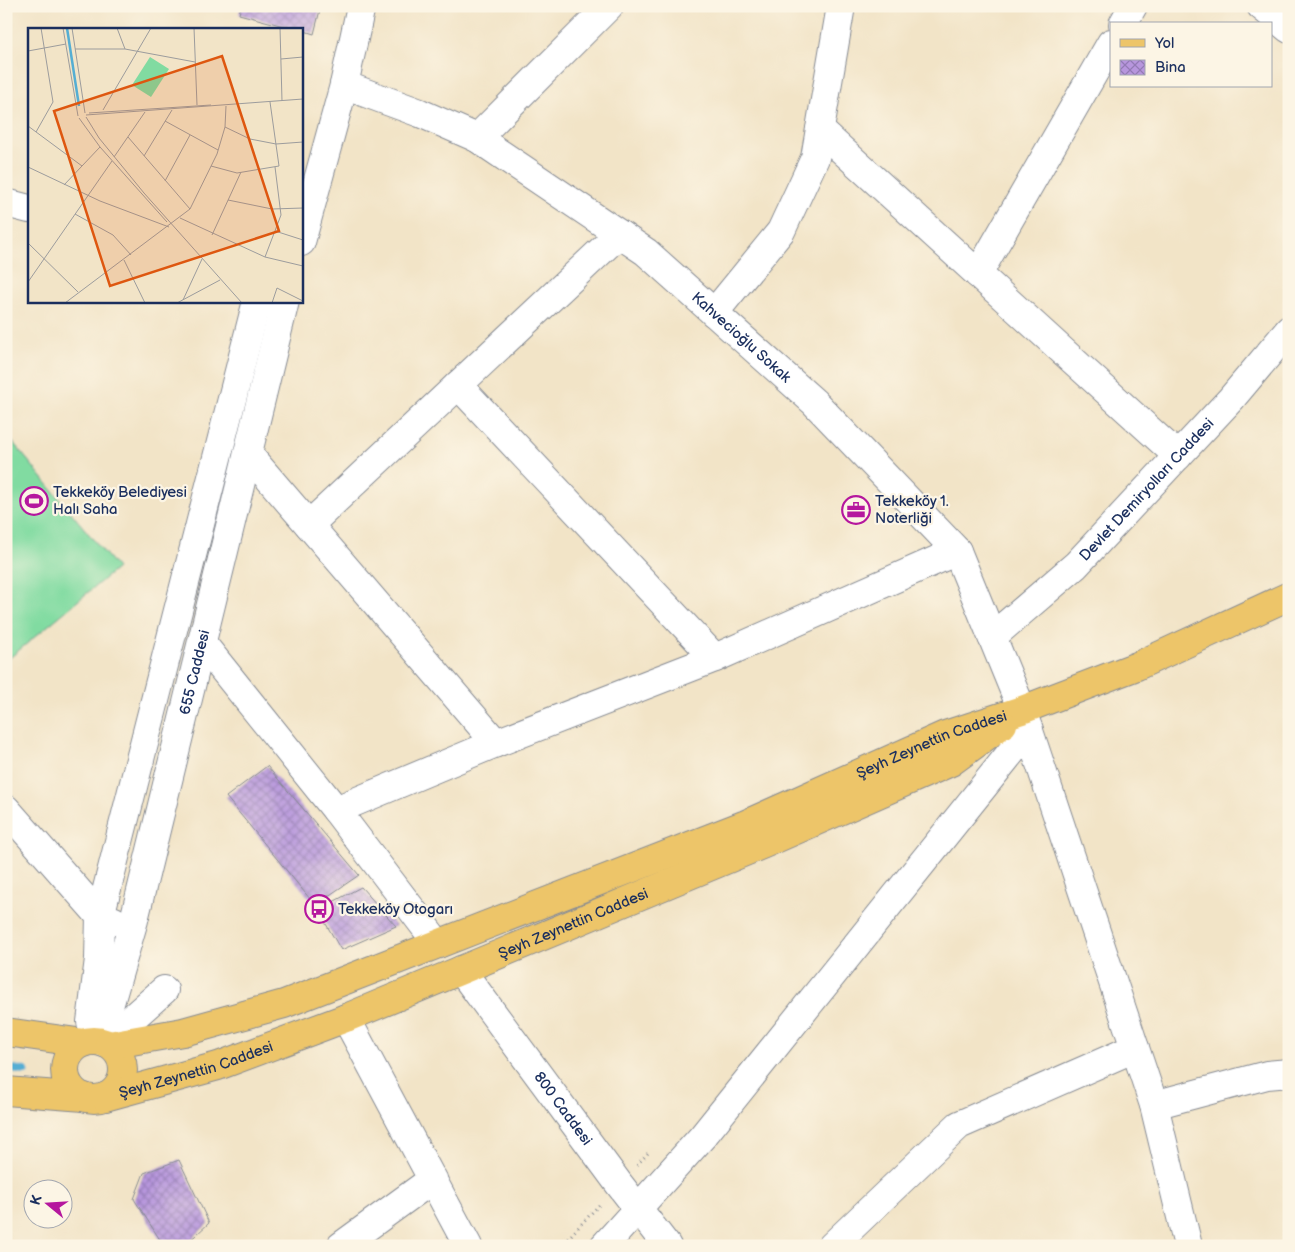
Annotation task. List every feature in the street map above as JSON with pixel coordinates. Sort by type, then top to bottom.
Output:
[{"type":"main road","name":"Şeyh Zeynettin Caddesi","points":[[6,1091],[94,1097],[218,1066],[346,1018],[764,844],[951,762],[1026,720],[1137,666],[1289,596]]},
{"type":"main road","name":"Şeyh Zeynettin Caddesi","points":[[6,1032],[97,1043],[183,1032],[284,1004],[746,824],[945,735],[1026,720]]},
{"type":"main road","points":[[97,1043],[117,1051],[123,1067],[123,1075],[114,1091],[94,1097],[75,1092],[69,1084],[66,1064],[75,1048],[97,1043]]},
{"type":"street","points":[[302,238],[344,85],[361,6]]},
{"type":"street","points":[[477,138],[609,6]]},
{"type":"street","points":[[714,313],[781,231],[815,158],[841,6]]},
{"type":"street","points":[[1124,22],[1133,6]]},
{"type":"street","points":[[1261,6],[1288,27]]},
{"type":"street","points":[[978,274],[1110,45]]},
{"type":"street","points":[[302,183],[344,85]]},
{"type":"street","name":"Kahvecioğlu Sokak","points":[[344,85],[420,113],[477,138],[646,252],[814,402],[957,551],[1026,720],[1154,1104],[1188,1246]]},
{"type":"street","points":[[820,130],[1178,456]]},
{"type":"street","points":[[6,202],[28,209]]},
{"type":"street","points":[[309,525],[620,234]]},
{"type":"street","name":"655 Caddesi","points":[[97,1043],[100,916],[257,302]]},
{"type":"street","name":"655 Caddesi","points":[[97,1043],[132,928],[285,302]]},
{"type":"street","name":"Devlet Demiryolları Caddesi","points":[[992,637],[1076,565],[1231,399],[1289,330]]},
{"type":"street","points":[[458,386],[715,658]]},
{"type":"street","points":[[248,454],[496,743]]},
{"type":"street","points":[[336,810],[496,743],[715,658],[957,551]]},
{"type":"street","points":[[202,643],[336,810],[438,944]]},
{"type":"street","points":[[604,1246],[703,1136],[1026,720]]},
{"type":"street","points":[[6,809],[100,916],[132,928]]},
{"type":"street","name":"800 Caddesi","points":[[461,970],[637,1209],[667,1246]]},
{"type":"street","points":[[118,978],[164,990]]},
{"type":"street","points":[[97,1043],[164,990]]},
{"type":"street","points":[[161,1036],[164,990]]},
{"type":"street","points":[[346,1018],[468,1246]]},
{"type":"street","points":[[832,1246],[959,1125],[1135,1048]]},
{"type":"street","points":[[1154,1104],[1267,1075],[1289,1073]]},
{"type":"street","points":[[341,1246],[433,1179]]},
{"type":"green space","name":"Tekkeköy Belediyesi Halı Saha","points":[[6,434],[117,568],[6,661]]},
{"type":"building","points":[[241,6],[321,6],[314,34],[302,30],[302,28],[291,28],[239,14]]},
{"type":"building","points":[[267,766],[359,875],[315,905],[226,797]]},
{"type":"building","points":[[361,887],[396,926],[341,950],[318,910]]},
{"type":"building","points":[[179,1160],[209,1223],[184,1246],[164,1246],[134,1199],[144,1173]]},
{"type":"waterway","points":[[6,1068],[25,1071]]},
{"type":"place","name":"Tekkeköy Belediyesi Halı Saha","points":[[34,501]]},
{"type":"place","name":"Tekkeköy 1. Noterliği","points":[[856,510]]},
{"type":"place","name":"Tekkeköy Otogarı","points":[[319,909]]}]
